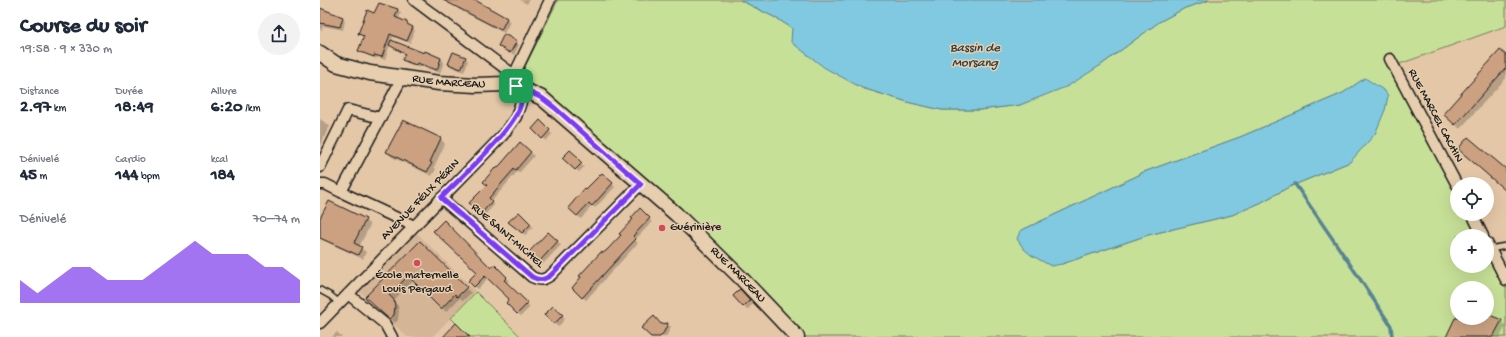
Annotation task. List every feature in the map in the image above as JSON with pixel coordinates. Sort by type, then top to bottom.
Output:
[{"type":"main road","name":"RUE MARCEAU","points":[[320,53],[336,64],[370,73],[402,78],[476,86],[515,80],[555,108],[676,214],[741,278],[797,337]]},
{"type":"street","points":[[414,0],[515,80],[550,0]]},
{"type":"street","name":"RUE MARCEL CACHIN","points":[[1390,59],[1453,177]]},
{"type":"street","points":[[341,192],[402,78]]},
{"type":"street","name":"AVENUE FÉLIX PÉRIN","points":[[320,323],[503,135],[516,117],[521,102],[515,80]]},
{"type":"street","points":[[320,167],[348,110],[381,118]]},
{"type":"street","points":[[320,184],[325,184],[414,226]]},
{"type":"street","name":"RUE SAINT-MICHEL","points":[[441,198],[532,277],[538,280],[544,280],[551,275],[641,184]]},
{"type":"street","points":[[1494,257],[1506,280]]},
{"type":"street","points":[[348,294],[385,324],[392,337]]},
{"type":"lane","points":[[1494,246],[1506,246]]},
{"type":"lane","points":[[320,290],[331,296],[339,303]]},
{"type":"shaded area","name":"École maternelle Louis Pergaud","points":[[417,233],[476,292],[432,337],[407,337],[360,292]]},
{"type":"green space","points":[[558,0],[740,0],[776,18],[792,28],[862,88],[911,103],[942,110],[980,110],[1020,105],[1101,65],[1159,22],[1185,8],[1210,0],[1506,0],[1506,26],[1394,66],[1453,177],[1450,177],[1450,221],[1476,221],[1480,229],[1450,229],[1450,273],[1494,273],[1494,257],[1506,280],[1506,337],[806,337],[680,207],[553,98],[527,82],[523,71]],"holes":[[[1365,78],[1350,162],[1289,187],[1260,203],[1232,215],[1148,235],[1062,264],[1020,231],[1141,173],[1240,137],[1343,93]]]},
{"type":"green space","points":[[476,292],[521,337],[470,337],[451,318]]},
{"type":"water","name":"Bassin de Morsang","points":[[740,0],[1210,0],[1185,8],[1159,22],[1101,65],[1068,86],[1020,105],[980,110],[942,110],[911,103],[862,88],[825,68],[791,42],[792,28],[776,18]]},
{"type":"water","points":[[1365,78],[1385,91],[1388,96],[1385,110],[1375,134],[1350,162],[1289,187],[1260,203],[1232,215],[1148,235],[1062,264],[1051,266],[1031,255],[1024,249],[1017,239],[1020,231],[1141,173],[1240,137],[1343,93]]},
{"type":"building","points":[[443,0],[475,0],[507,18],[501,30]]},
{"type":"building","points":[[379,3],[398,9],[395,17],[407,22],[407,24],[413,27],[407,41],[390,34],[382,57],[374,55],[374,57],[358,51],[364,36],[358,34],[367,10],[374,13]]},
{"type":"building","points":[[320,8],[343,17],[340,27],[320,23]]},
{"type":"building","points":[[504,34],[517,41],[510,53],[498,46]]},
{"type":"building","points":[[391,40],[441,58],[437,70],[417,63],[416,65],[402,60],[405,54],[389,45]]},
{"type":"building","points":[[1500,50],[1506,55],[1506,68],[1455,125],[1443,114]]},
{"type":"building","points":[[453,52],[466,57],[461,69],[448,64]]},
{"type":"building","points":[[403,120],[441,138],[427,172],[386,152]]},
{"type":"building","points":[[540,120],[550,130],[542,139],[532,129]]},
{"type":"building","points":[[1468,137],[1506,169],[1506,191],[1494,180],[1494,177],[1490,177],[1458,149]]},
{"type":"building","points":[[520,142],[531,152],[489,198],[492,201],[481,214],[469,203],[487,185],[483,182]]},
{"type":"building","points":[[570,150],[582,163],[575,170],[562,158]]},
{"type":"building","points":[[602,173],[613,183],[592,206],[589,203],[577,216],[568,208],[585,188],[586,189]]},
{"type":"building","points":[[329,201],[366,219],[354,243],[362,247],[358,255],[320,238],[320,218]]},
{"type":"building","points":[[640,208],[650,218],[633,236],[636,239],[582,298],[572,288],[581,277],[579,276],[601,252],[603,253],[607,250],[621,235],[619,234],[633,219],[631,218]]},
{"type":"building","points":[[519,212],[531,224],[522,233],[508,222]]},
{"type":"building","points":[[444,220],[491,268],[494,264],[507,277],[504,280],[528,303],[517,314],[506,303],[509,299],[485,276],[474,287],[468,281],[477,272],[433,231]]},
{"type":"building","points":[[548,232],[558,241],[537,264],[527,254]]},
{"type":"building","points":[[420,241],[467,287],[457,297],[455,294],[441,309],[408,276],[389,295],[394,300],[395,306],[394,315],[389,319],[365,297]]},
{"type":"building","points":[[740,289],[750,300],[743,307],[733,296]]},
{"type":"building","points":[[553,306],[563,315],[554,324],[544,315]]},
{"type":"building","points":[[654,316],[661,324],[668,323],[660,337],[651,337],[641,328]]},
{"type":"building","points":[[1494,317],[1502,320],[1493,337],[1446,337],[1452,325],[1494,325]]},
{"type":"building","points":[[456,323],[470,337],[443,337]]},
{"type":"waterway","points":[[1295,184],[1391,326],[1392,337]]},
{"type":"place","name":"Guérinière","points":[[662,228]]},
{"type":"place","name":"École maternelle Louis Pergaud","points":[[417,263]]},
{"type":"route","points":[[516,86],[528,90],[555,108],[641,184],[551,275],[544,280],[538,280],[532,277],[466,218],[441,198],[503,135],[516,117],[521,102],[520,94],[516,86]]}]
